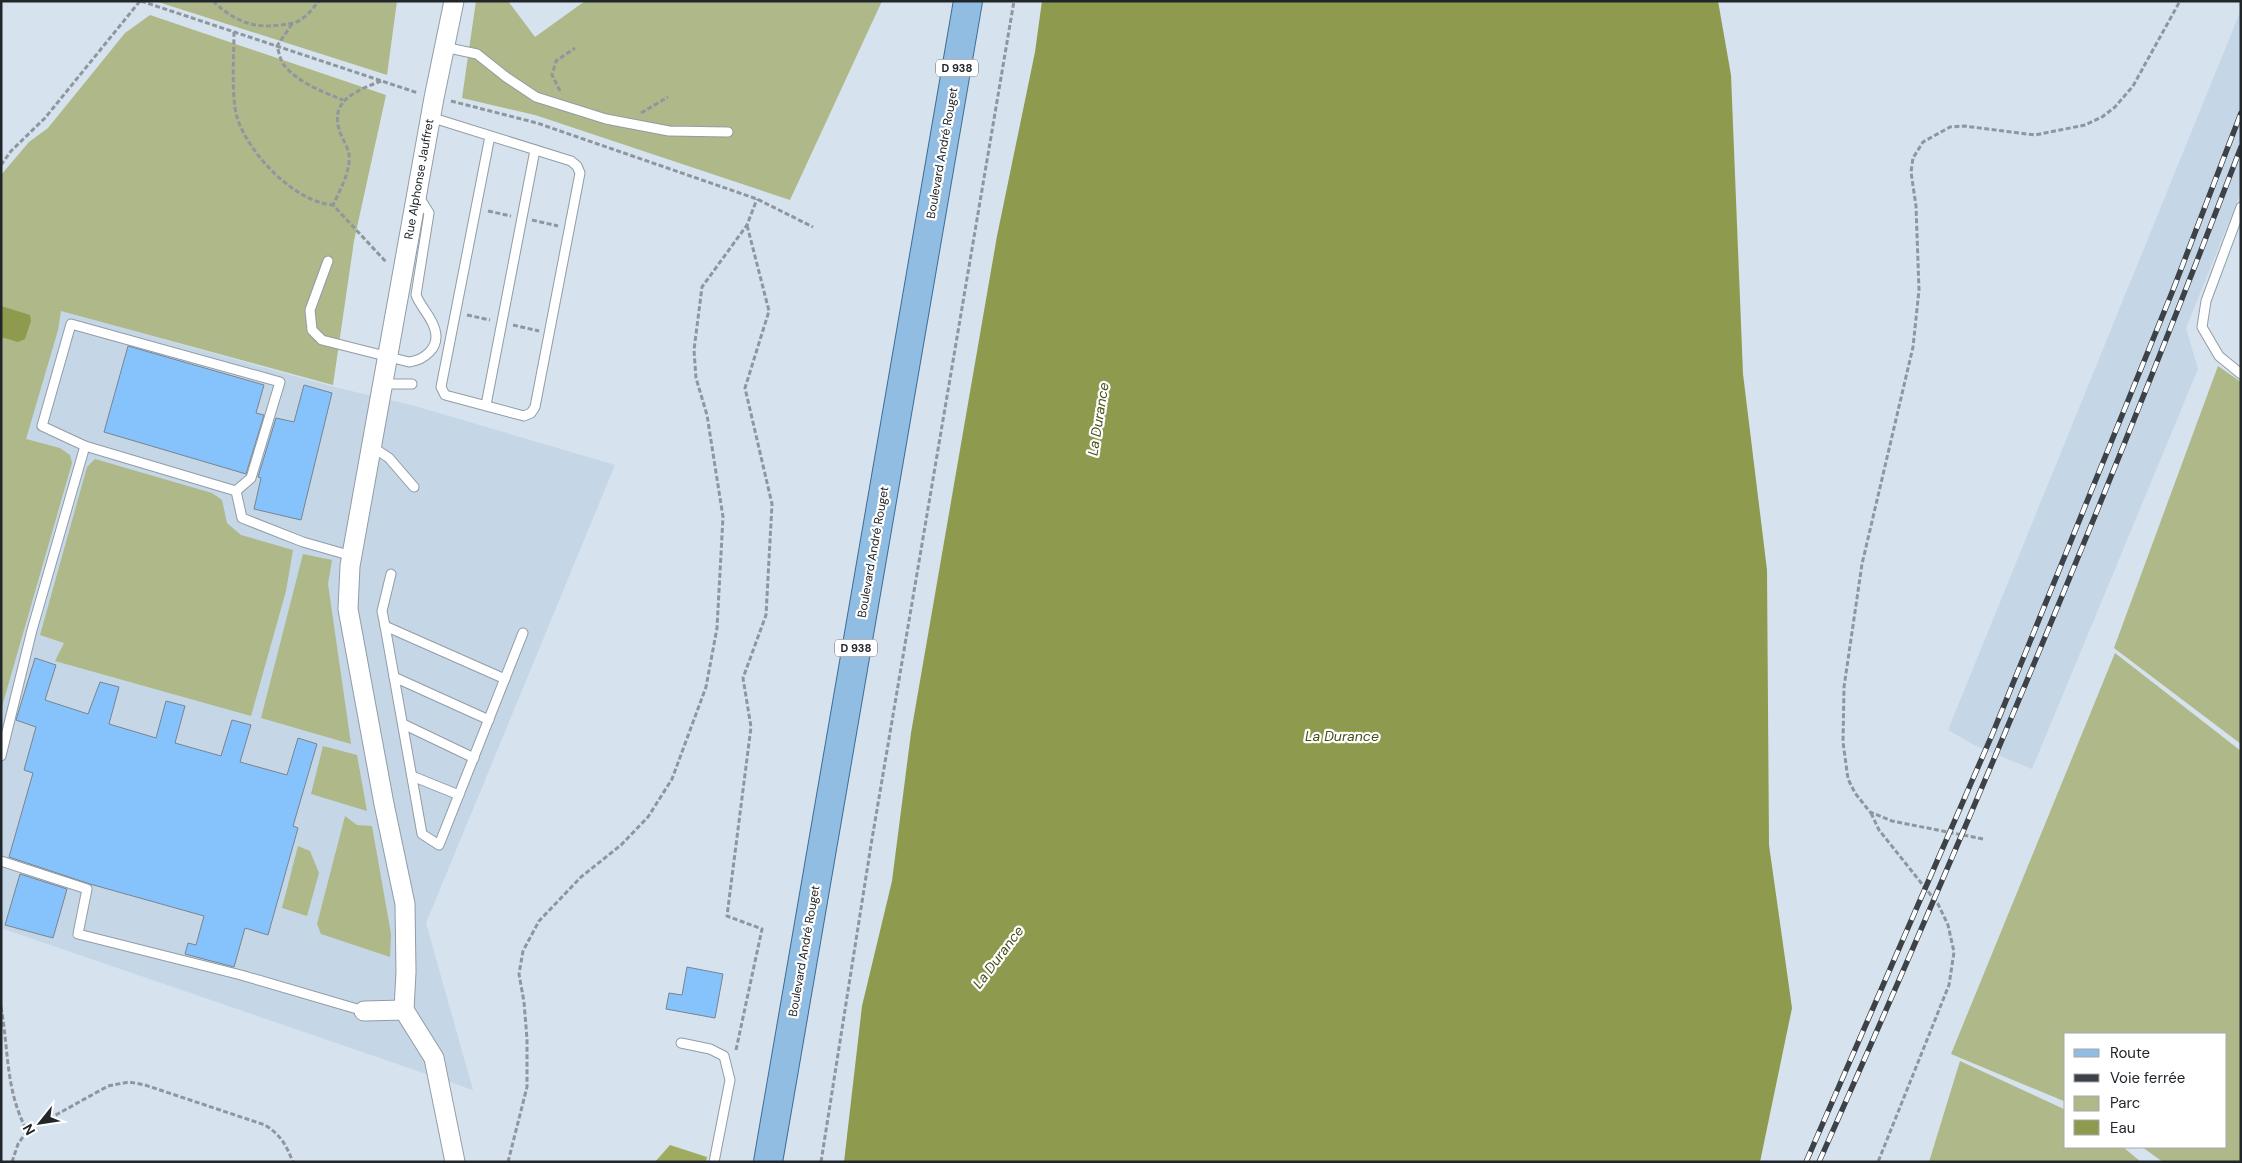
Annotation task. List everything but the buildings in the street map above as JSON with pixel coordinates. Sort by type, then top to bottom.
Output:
[{"type":"main road","name":"Boulevard André Rouget","points":[[768,1162],[968,1]]},
{"type":"street","name":"Rue Alphonse Jauffret","points":[[404,1010],[406,972],[405,904],[384,804],[348,610],[352,556],[371,446],[430,117],[454,1]]},
{"type":"street","points":[[364,1011],[404,1010],[434,1058],[455,1162]]},
{"type":"lane","points":[[444,47],[477,54],[506,77],[536,96],[606,119],[669,131],[728,132]]},
{"type":"lane","points":[[430,117],[572,161],[580,173],[535,407],[531,413],[524,416],[445,394],[441,387],[490,136]]},
{"type":"lane","points":[[486,406],[535,150]]},
{"type":"lane","points":[[328,261],[310,310],[312,330],[322,340],[409,362],[418,361],[432,350],[436,339],[435,330],[416,295],[429,213],[416,193]]},
{"type":"lane","points":[[2241,207],[2206,301],[2202,327],[2219,356],[2241,374]]},
{"type":"lane","points":[[71,324],[280,382],[251,478],[236,491],[85,446],[42,426],[71,324]]},
{"type":"lane","points":[[432,350],[448,354]]},
{"type":"lane","points":[[382,384],[412,384]]},
{"type":"lane","points":[[1,756],[32,630],[85,446]]},
{"type":"lane","points":[[371,446],[389,458],[414,487]]},
{"type":"lane","points":[[236,491],[242,518],[303,542],[352,556]]},
{"type":"lane","points":[[392,574],[382,610],[402,724],[422,834],[440,845],[523,633]]},
{"type":"lane","points":[[385,626],[505,679]]},
{"type":"lane","points":[[394,676],[489,720]]},
{"type":"lane","points":[[402,724],[474,758]]},
{"type":"lane","points":[[412,776],[459,795]]},
{"type":"lane","points":[[1,861],[87,889],[78,934],[241,975],[364,1011]]},
{"type":"lane","points":[[681,1043],[710,1049],[724,1056],[730,1080],[714,1162]]},
{"type":"path","points":[[1,165],[11,151],[45,118],[141,1],[434,98],[537,123],[756,200],[813,227]]},
{"type":"path","points":[[213,1],[228,15],[244,24],[269,27],[292,24],[302,19],[319,1]]},
{"type":"path","points":[[821,1162],[870,845],[1014,1]]},
{"type":"path","points":[[1878,1162],[1949,985],[1954,952],[1948,925],[1938,904],[1900,853],[1879,830],[1870,812],[1855,794],[1848,779],[1843,742],[1844,687],[1862,564],[1913,347],[1919,290],[1916,206],[1911,172],[1913,158],[1923,142],[1950,127],[1964,126],[2035,135],[2077,127],[2102,117],[2115,107],[2132,86],[2180,1]]},
{"type":"path","points":[[277,46],[292,24]]},
{"type":"path","points":[[234,32],[236,116],[262,161],[287,184],[320,204],[333,205],[382,259],[402,274]]},
{"type":"path","points":[[277,46],[283,64],[291,72],[316,88],[343,100]]},
{"type":"path","points":[[564,98],[552,74],[556,61],[575,48]]},
{"type":"path","points":[[333,205],[342,187],[349,154],[338,128],[336,112],[343,100],[382,81]]},
{"type":"path","points":[[606,119],[633,118],[668,97]]},
{"type":"path","points":[[508,1162],[527,1087],[527,1039],[524,1002],[519,974],[523,951],[539,921],[581,878],[621,845],[648,817],[672,779],[706,687],[717,628],[723,517],[707,415],[696,378],[694,350],[702,287],[746,225],[756,200]]},
{"type":"path","points":[[730,1080],[762,929],[727,916],[751,727],[743,678],[766,615],[772,504],[745,388],[769,311],[746,225]]},
{"type":"path","points":[[1870,812],[1892,821],[1983,839]]},
{"type":"path","points":[[1,1007],[14,1105],[27,1131]]},
{"type":"path","points":[[12,1162],[18,1144],[27,1131],[108,1086],[129,1082],[145,1085],[266,1125],[277,1132],[285,1142],[293,1162]]},
{"type":"shaded area","points":[[2241,10],[2241,192],[2186,328],[2198,369],[2032,769],[1976,746],[1948,730]]},
{"type":"shaded area","points":[[1,294],[334,387],[415,406],[615,465],[426,923],[473,1090],[1,928]]},
{"type":"shaded area","points":[[670,1145],[707,1157],[706,1162],[655,1162]]},
{"type":"green space","points":[[155,1],[397,1],[387,75]]},
{"type":"green space","points":[[476,1],[508,1],[535,37],[585,1],[882,1],[790,200],[535,115],[462,98]]},
{"type":"green space","points":[[150,15],[386,95],[354,241],[333,385],[61,311],[58,330],[26,439],[60,448],[70,455],[72,463],[1,710],[1,175],[29,142],[48,128],[125,33]]},
{"type":"green space","points":[[2218,366],[2241,382],[2241,744],[2114,648]]},
{"type":"green space","points":[[95,459],[212,493],[222,500],[227,523],[241,535],[293,550],[286,591],[251,716],[55,661],[64,643],[40,635],[87,467]]},
{"type":"green space","points":[[303,554],[332,560],[328,584],[351,744],[261,718]]},
{"type":"green space","points":[[2115,653],[2241,751],[2241,1162],[2163,1162],[2143,1148],[2227,1148],[2227,1033],[2064,1033],[2064,1101],[1951,1054]]},
{"type":"green space","points":[[323,746],[357,755],[367,811],[311,794]]},
{"type":"green space","points":[[345,816],[357,825],[372,826],[391,934],[390,957],[321,934],[317,924]]},
{"type":"green space","points":[[298,846],[310,851],[319,873],[307,916],[282,908]]},
{"type":"green space","points":[[1960,1061],[2064,1109],[2064,1148],[2124,1148],[2141,1162],[1929,1162]]},
{"type":"water","name":"La Durance","points":[[1042,1],[1718,1],[1731,75],[1743,374],[1767,570],[1769,845],[1792,1008],[1760,1162],[844,1162],[862,1006],[892,881],[911,733],[997,236],[1035,52]]},
{"type":"water","points":[[1,306],[30,315],[31,321],[25,339],[18,342],[1,337]]},
{"type":"railway","points":[[1806,1162],[1992,735],[2173,290],[2241,113]]},
{"type":"railway","points":[[1819,1162],[2037,657],[2141,403],[2241,147]]}]
